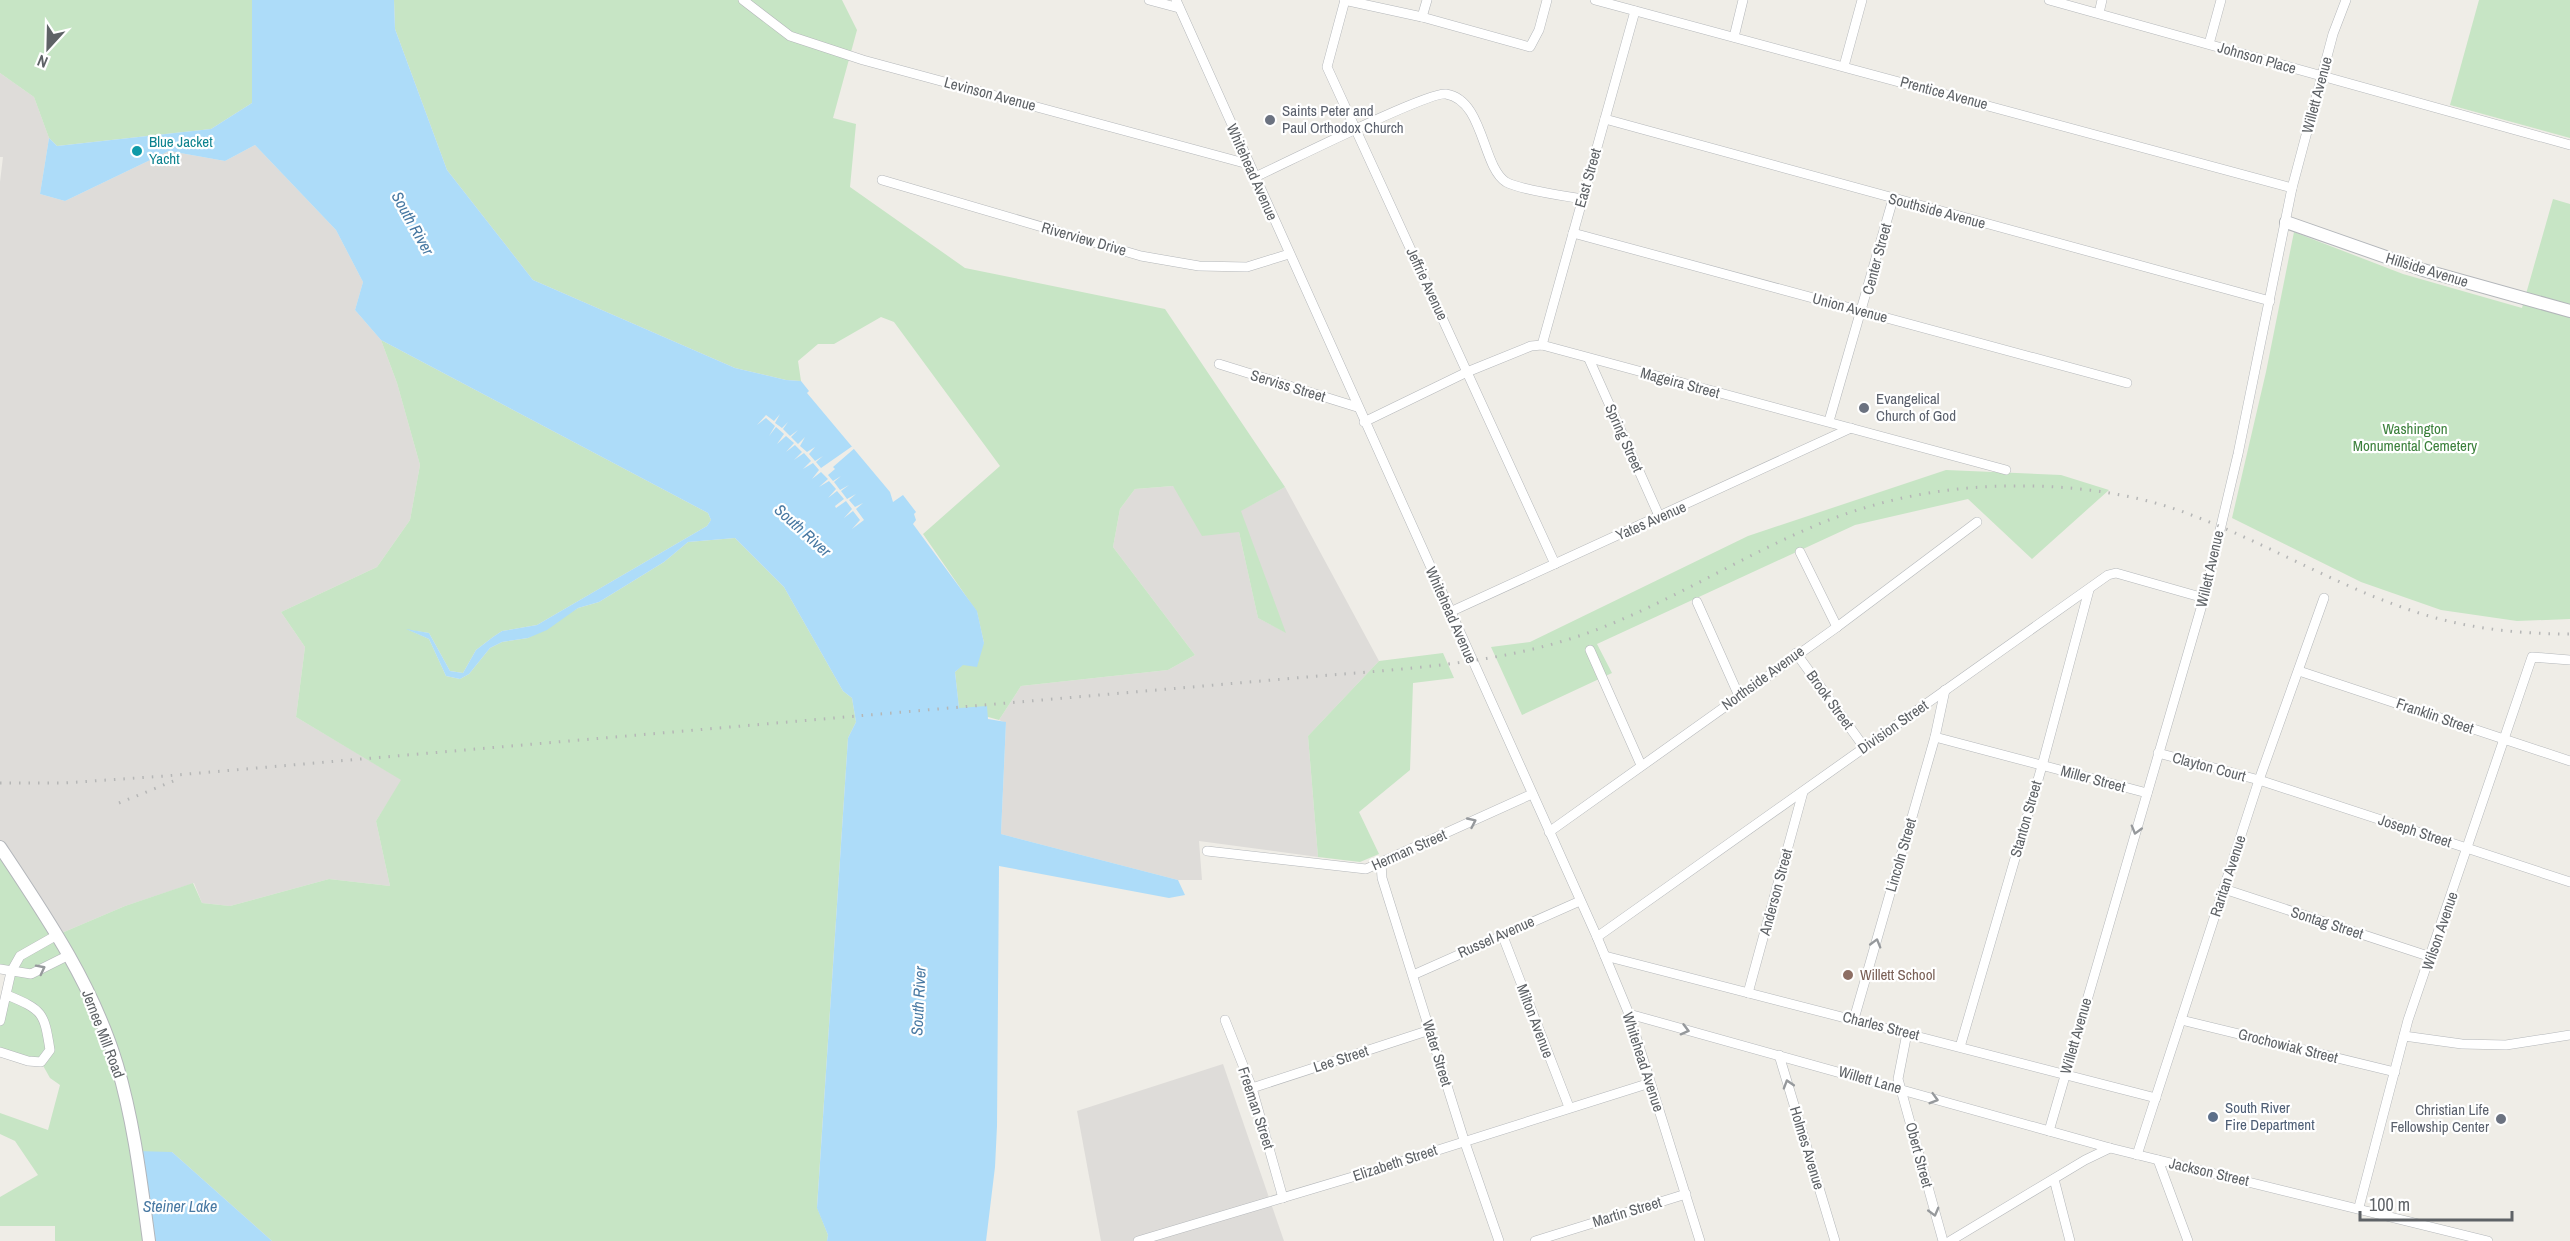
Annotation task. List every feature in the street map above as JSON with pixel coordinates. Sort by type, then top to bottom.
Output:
[{"type":"street","name":"Levinson Avenue","points":[[743,0],[790,36],[857,58],[1248,164]]},
{"type":"street","points":[[1149,0],[1177,4]]},
{"type":"street","points":[[1345,0],[1422,17],[1530,47],[1534,42],[1547,0]]},
{"type":"street","name":"Jeffrie Avenue","points":[[1345,0],[1327,67],[1555,564]]},
{"type":"street","points":[[1422,17],[1427,0]]},
{"type":"street","name":"Prentice Avenue","points":[[1595,0],[2292,188]]},
{"type":"street","points":[[1734,37],[1743,0]]},
{"type":"street","points":[[1844,66],[1863,0]]},
{"type":"street","name":"Johnson Place","points":[[2049,0],[2570,145]]},
{"type":"street","points":[[2099,13],[2102,0]]},
{"type":"street","points":[[2209,44],[2221,0]]},
{"type":"street","name":"Willett Avenue","points":[[2049,1131],[2204,598],[2270,301],[2292,188],[2322,76],[2346,0]]},
{"type":"street","name":"Whitehead Avenue","points":[[1177,4],[1253,178],[1605,956],[1629,1014],[1700,1241]]},
{"type":"street","name":"East Street","points":[[1542,345],[1635,11]]},
{"type":"street","points":[[1253,178],[1436,94],[1447,94],[1468,106],[1497,169],[1507,182],[1582,200]]},
{"type":"street","name":"Southside Avenue","points":[[1605,119],[2270,301]]},
{"type":"street","name":"Riverview Drive","points":[[882,180],[1141,256],[1199,266],[1247,267],[1289,254]]},
{"type":"street","name":"Center Street","points":[[1829,422],[1893,199]]},
{"type":"street","name":"Hillside Avenue","points":[[2286,222],[2423,270],[2570,311]]},
{"type":"street","name":"Union Avenue","points":[[1573,233],[2127,383]]},
{"type":"street","points":[[1364,422],[1467,372],[1531,346],[1542,345]]},
{"type":"street","name":"Mageira Street","points":[[1542,345],[2006,470]]},
{"type":"street","name":"Spring Street","points":[[1589,359],[1660,518]]},
{"type":"street","name":"Serviss Street","points":[[1219,364],[1357,407]]},
{"type":"street","name":"Yates Avenue","points":[[1450,612],[1660,518],[1851,428]]},
{"type":"street","name":"Northside Avenue","points":[[1549,832],[1796,653],[1837,627],[1977,522]]},
{"type":"street","points":[[1800,552],[1837,627]]},
{"type":"street","name":"Division Street","points":[[1597,938],[1945,690],[2116,573],[2204,598]]},
{"type":"street","name":"Stanton Street","points":[[1960,1047],[2042,766],[2089,590]]},
{"type":"street","name":"Raritan Avenue","points":[[2137,1155],[2259,780],[2324,598]]},
{"type":"street","points":[[1697,602],[1739,696]]},
{"type":"street","points":[[1590,650],[1641,765]]},
{"type":"street","name":"Brook Street","points":[[1796,653],[1864,747]]},
{"type":"street","name":"Wilson Avenue","points":[[2359,1208],[2404,1036],[2532,657],[2570,660]]},
{"type":"street","name":"Franklin Street","points":[[2299,671],[2570,761]]},
{"type":"street","name":"Lincoln Street","points":[[1854,1019],[1935,737],[1945,690]]},
{"type":"street","name":"Miller Street","points":[[1935,737],[2147,793]]},
{"type":"street","name":"Clayton Court","points":[[2158,753],[2259,780]]},
{"type":"street","name":"Joseph Street","points":[[2259,780],[2570,882]]},
{"type":"street","name":"Anderson Street","points":[[1748,993],[1803,792]]},
{"type":"street","name":"Herman Street","points":[[1207,851],[1366,869],[1532,794]]},
{"type":"street","name":"Jernee Mill Road","points":[[0,848],[69,955],[100,1019],[117,1064],[131,1119],[149,1241]]},
{"type":"street","name":"Water Street","points":[[1381,864],[1382,878],[1464,1140],[1499,1241]]},
{"type":"street","name":"Sontag Street","points":[[2224,889],[2431,957]]},
{"type":"street","name":"Russel Avenue","points":[[1413,975],[1580,901]]},
{"type":"street","name":"Milton Avenue","points":[[1502,934],[1569,1107]]},
{"type":"street","points":[[0,1021],[11,972],[20,956],[57,935]]},
{"type":"street","points":[[0,969],[31,974],[69,955]]},
{"type":"street","name":"Charles Street","points":[[1605,956],[2156,1098]]},
{"type":"street","points":[[0,1052],[28,1062],[41,1062],[50,1050],[46,1022],[38,1010],[7,995]]},
{"type":"street","name":"Willett Lane","points":[[1629,1014],[2110,1148]]},
{"type":"street","name":"Freeman Street","points":[[1225,1020],[1252,1088],[1283,1198]]},
{"type":"street","name":"Grochowiak Street","points":[[2181,1020],[2395,1072]]},
{"type":"street","name":"Lee Street","points":[[1252,1088],[1430,1030]]},
{"type":"street","name":"Obert Street","points":[[1907,1033],[1898,1079],[1943,1241]]},
{"type":"street","points":[[2404,1036],[2462,1044],[2506,1045],[2570,1035]]},
{"type":"street","name":"Holmes Avenue","points":[[1779,1055],[1835,1241]]},
{"type":"street","name":"Elizabeth Street","points":[[1138,1241],[1650,1083]]},
{"type":"street","points":[[1950,1241],[2085,1160],[2110,1148]]},
{"type":"street","name":"Jackson Street","points":[[2110,1148],[2359,1208],[2456,1237],[2488,1241]]},
{"type":"street","points":[[2158,1160],[2188,1241]]},
{"type":"street","points":[[2054,1179],[2070,1241]]},
{"type":"street","name":"Martin Street","points":[[1535,1241],[1686,1194]]},
{"type":"shaded area","points":[[0,73],[34,97],[49,138],[40,194],[65,201],[169,151],[225,161],[255,145],[336,230],[363,282],[355,310],[381,340],[397,383],[420,465],[410,520],[377,567],[281,612],[305,647],[296,717],[402,780],[376,821],[390,886],[329,879],[230,906],[202,903],[194,883],[125,906],[57,935],[0,847],[0,182],[3,157],[0,157]]},
{"type":"shaded area","points":[[1173,486],[1239,532],[1258,618],[1285,632],[1240,511],[1285,487],[1379,661],[1308,736],[1318,857],[1199,841],[1202,880],[1178,880],[1001,834],[1006,723],[999,720],[1021,686],[1168,670],[1195,655],[1113,547],[1120,509],[1135,489]]},
{"type":"shaded area","points":[[1223,1064],[1284,1241],[1101,1241],[1077,1111]]},
{"type":"green space","points":[[0,0],[252,0],[252,103],[211,129],[57,146],[49,138],[34,97],[0,73]]},
{"type":"green space","points":[[394,0],[842,0],[857,30],[833,118],[856,124],[850,187],[965,268],[1165,309],[1285,487],[1241,511],[1286,633],[1258,618],[1239,532],[1202,536],[1173,486],[1135,489],[1120,509],[1113,547],[1195,655],[1168,670],[1021,686],[999,720],[959,709],[955,672],[984,643],[977,612],[923,534],[1000,466],[894,322],[881,317],[834,344],[818,344],[798,361],[801,381],[786,380],[735,368],[533,280],[447,170],[395,29]]},
{"type":"green space","points":[[2479,0],[2570,0],[2570,138],[2450,105]]},
{"type":"green space","name":"Washington Monumental Cemetery","points":[[2553,199],[2570,204],[2570,619],[2517,621],[2441,610],[2361,582],[2232,518],[2266,372],[2294,232],[2403,274],[2522,308]]},
{"type":"green space","points":[[381,340],[708,513],[711,520],[707,526],[537,625],[502,631],[476,650],[463,673],[450,671],[429,633],[409,630],[429,639],[446,676],[460,679],[469,674],[490,648],[502,642],[528,638],[578,608],[599,602],[664,562],[688,542],[735,538],[784,587],[843,691],[852,698],[856,722],[848,738],[817,1207],[828,1235],[827,1241],[272,1241],[172,1152],[149,1241],[55,1241],[55,1226],[0,1226],[0,1197],[38,1175],[15,1141],[0,1134],[0,1113],[48,1130],[60,1085],[50,1078],[41,1062],[0,1052],[0,1021],[11,972],[0,969],[0,847],[57,935],[125,906],[193,883],[202,903],[230,906],[329,879],[390,886],[376,821],[401,780],[296,717],[305,647],[281,612],[377,567],[410,520],[420,465],[397,383]]},
{"type":"green space","points":[[1946,470],[2061,475],[2109,490],[2032,559],[1968,499],[1855,525],[1597,644],[1612,673],[1522,715],[1491,647],[1530,642],[1748,536]]},
{"type":"green space","points":[[1443,653],[1454,678],[1413,683],[1410,770],[1359,812],[1379,854],[1360,862],[1318,857],[1308,736],[1379,661]]},
{"type":"water","name":"South River","points":[[252,0],[394,0],[395,29],[447,170],[533,280],[735,368],[786,380],[801,381],[809,391],[807,393],[890,492],[893,502],[903,495],[916,512],[914,514],[916,520],[913,524],[977,611],[984,643],[977,667],[963,665],[955,672],[959,708],[987,706],[988,719],[1006,722],[1001,834],[1178,880],[1185,895],[1169,898],[999,866],[997,1126],[995,1167],[986,1241],[827,1241],[828,1235],[817,1208],[848,738],[856,722],[852,698],[843,691],[784,587],[735,538],[688,542],[664,562],[599,602],[578,608],[547,630],[528,638],[502,642],[490,648],[469,674],[460,679],[446,676],[429,639],[406,629],[429,633],[450,671],[463,673],[476,650],[502,631],[537,625],[707,526],[711,520],[708,513],[381,340],[355,310],[363,282],[336,230],[255,145],[225,161],[169,151],[65,201],[40,194],[49,138],[57,146],[211,129],[252,103]]},
{"type":"water","name":"Steiner Lake","points":[[136,1151],[172,1152],[272,1241],[149,1241]]},
{"type":"pier","points":[[780,414],[775,423],[782,428],[788,422],[783,429],[790,436],[798,430],[791,437],[798,444],[805,437],[800,446],[807,452],[815,447],[809,454],[815,461],[823,456],[816,462],[821,468],[854,445],[856,447],[833,467],[835,469],[828,475],[833,481],[841,476],[834,482],[840,490],[849,485],[841,491],[847,499],[856,494],[849,500],[855,507],[863,503],[856,509],[864,520],[852,529],[860,520],[853,511],[844,518],[852,509],[846,501],[836,508],[835,506],[844,499],[837,491],[828,498],[836,489],[829,481],[819,487],[828,479],[821,472],[812,479],[819,470],[813,463],[803,469],[811,461],[804,453],[794,460],[802,452],[795,445],[786,452],[794,443],[786,436],[777,444],[784,434],[776,427],[769,436],[775,426],[766,418],[757,425],[766,415],[774,421]]},
{"type":"railway","points":[[0,783],[64,783],[165,776],[1377,671],[1481,659],[1549,645],[1614,623],[1798,533],[1852,512],[1901,498],[1950,490],[1999,486],[2089,490],[2153,502],[2222,527],[2357,590],[2413,611],[2451,622],[2490,629],[2570,634]]},
{"type":"railway","points":[[119,803],[176,780]]},
{"type":"place","name":"Saints Peter and Paul Orthodox Church","points":[[1270,120]]},
{"type":"place","name":"Blue Jacket Yacht","points":[[137,151]]},
{"type":"place","name":"Evangelical Church of God","points":[[1864,408]]},
{"type":"place","name":"Willett School","points":[[1848,975]]},
{"type":"place","name":"South River Fire Department","points":[[2213,1117]]},
{"type":"place","name":"Christian Life Fellowship Center","points":[[2501,1119]]}]
